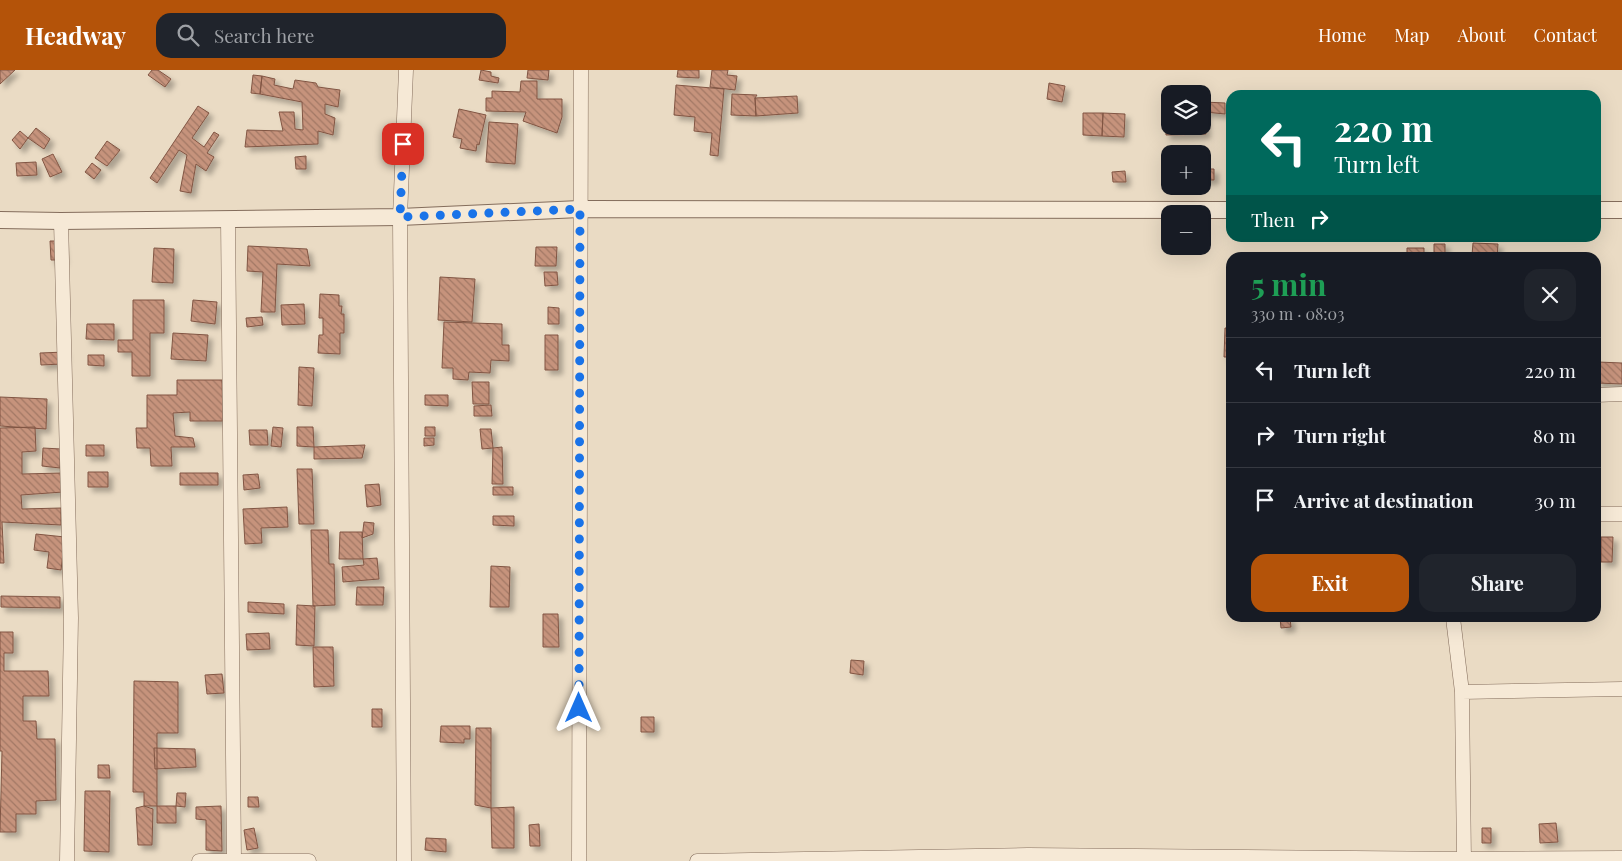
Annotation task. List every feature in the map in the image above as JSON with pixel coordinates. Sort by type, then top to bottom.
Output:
[{"type":"street","points":[[404,861],[400,217],[406,70]]},
{"type":"street","points":[[579,861],[580,70]]},
{"type":"street","points":[[0,220],[400,217],[580,209],[1226,210]]},
{"type":"street","points":[[1601,210],[1622,210]]},
{"type":"street","points":[[228,219],[234,860]]},
{"type":"street","points":[[61,221],[71,618],[67,861]]},
{"type":"street","points":[[1601,395],[1622,394]]},
{"type":"street","points":[[1601,514],[1622,514]]},
{"type":"street","points":[[1453,622],[1462,692],[1464,860]]},
{"type":"street","points":[[1462,692],[1622,689]]},
{"type":"street","points":[[697,861],[1028,858],[1464,860],[1622,858]]},
{"type":"street","points":[[199,861],[309,861]]},
{"type":"building","points":[[0,70],[15,70],[0,84]]},
{"type":"building","points":[[152,70],[158,70],[171,79],[165,87],[148,75]]},
{"type":"building","points":[[481,70],[491,72],[491,76],[499,78],[498,83],[479,80]]},
{"type":"building","points":[[528,70],[549,70],[548,80],[527,78]]},
{"type":"building","points":[[678,70],[699,70],[699,78],[677,77]]},
{"type":"building","points":[[712,70],[728,70],[727,75],[737,76],[735,90],[710,87]]},
{"type":"building","points":[[253,75],[262,76],[260,94],[251,93]]},
{"type":"building","points":[[262,76],[275,79],[274,85],[293,89],[295,80],[316,83],[318,87],[340,90],[338,107],[325,104],[325,114],[335,118],[333,135],[318,131],[318,144],[245,147],[247,130],[283,131],[279,112],[294,112],[295,129],[303,130],[302,102],[260,94]]},
{"type":"building","points":[[521,81],[537,81],[537,99],[562,99],[562,117],[557,133],[523,121],[526,112],[486,111],[486,98],[492,98],[492,91],[520,92]]},
{"type":"building","points":[[1049,83],[1065,86],[1062,102],[1047,99]]},
{"type":"building","points":[[676,85],[724,89],[718,156],[710,155],[712,133],[694,131],[695,117],[674,115]]},
{"type":"building","points":[[732,94],[757,95],[755,98],[756,116],[731,115]]},
{"type":"building","points":[[797,96],[798,113],[756,116],[755,98]]},
{"type":"building","points":[[1211,102],[1225,103],[1225,114],[1211,113]]},
{"type":"building","points":[[198,106],[209,113],[192,138],[204,147],[214,132],[219,135],[207,153],[214,157],[206,171],[196,164],[191,193],[180,191],[187,155],[179,150],[157,183],[150,178]]},
{"type":"building","points":[[459,109],[486,115],[476,151],[460,148],[462,139],[453,137]]},
{"type":"building","points":[[1083,113],[1103,113],[1102,136],[1083,135]]},
{"type":"building","points":[[1103,113],[1125,114],[1124,137],[1102,136]]},
{"type":"building","points":[[489,122],[518,124],[515,164],[486,162]]},
{"type":"building","points":[[36,128],[50,139],[44,149],[28,138]]},
{"type":"building","points":[[20,131],[28,138],[20,149],[12,140]]},
{"type":"building","points":[[107,141],[120,150],[107,166],[95,158]]},
{"type":"building","points":[[53,154],[62,172],[50,177],[42,159]]},
{"type":"building","points":[[306,156],[306,169],[296,169],[295,157]]},
{"type":"building","points":[[36,162],[37,175],[17,176],[16,163]]},
{"type":"building","points":[[92,163],[101,170],[94,179],[85,172]]},
{"type":"building","points":[[1211,169],[1214,169],[1214,180],[1211,180]]},
{"type":"building","points":[[1125,171],[1126,182],[1113,182],[1112,172]]},
{"type":"building","points":[[50,241],[61,241],[63,260],[51,260]]},
{"type":"building","points":[[1473,243],[1498,244],[1497,252],[1472,252]]},
{"type":"building","points":[[1434,244],[1445,244],[1445,252],[1434,252]]},
{"type":"building","points":[[248,246],[307,249],[310,266],[277,264],[275,312],[261,312],[263,272],[247,271]]},
{"type":"building","points":[[536,247],[557,247],[556,266],[535,266]]},
{"type":"building","points":[[154,248],[174,249],[173,283],[152,282]]},
{"type":"building","points":[[1407,248],[1424,248],[1424,252],[1407,252]]},
{"type":"building","points":[[544,272],[557,272],[558,285],[545,286]]},
{"type":"building","points":[[440,277],[475,279],[472,322],[438,320]]},
{"type":"building","points":[[320,294],[339,295],[339,306],[342,306],[341,314],[344,314],[344,333],[340,333],[340,354],[318,353],[319,335],[323,335],[323,318],[319,318]]},
{"type":"building","points":[[133,300],[164,300],[164,333],[150,333],[150,376],[132,376],[132,352],[118,352],[118,340],[133,340]]},
{"type":"building","points":[[193,300],[217,302],[215,324],[191,321]]},
{"type":"building","points":[[304,304],[305,324],[282,325],[281,305]]},
{"type":"building","points":[[548,307],[559,308],[559,324],[548,324]]},
{"type":"building","points":[[262,317],[263,325],[247,327],[246,318]]},
{"type":"building","points":[[444,322],[502,324],[502,345],[509,345],[509,361],[491,360],[490,373],[469,372],[468,380],[453,379],[453,368],[442,368]]},
{"type":"building","points":[[87,324],[114,324],[114,340],[86,339]]},
{"type":"building","points":[[1225,328],[1226,328],[1226,357],[1224,357]]},
{"type":"building","points":[[173,333],[208,335],[206,361],[171,359]]},
{"type":"building","points":[[545,335],[558,335],[558,370],[545,370]]},
{"type":"building","points":[[65,352],[62,364],[41,365],[40,353]]},
{"type":"building","points":[[88,355],[104,355],[104,366],[88,365]]},
{"type":"building","points":[[1601,362],[1622,363],[1622,384],[1601,383]]},
{"type":"building","points":[[299,367],[314,368],[312,406],[298,405]]},
{"type":"building","points":[[177,380],[222,380],[223,421],[190,421],[190,412],[173,413],[175,436],[193,438],[195,447],[171,447],[172,466],[151,466],[150,448],[137,448],[136,428],[147,428],[147,395],[177,395]]},
{"type":"building","points":[[472,382],[489,382],[489,404],[473,404]]},
{"type":"building","points":[[425,395],[448,395],[448,406],[425,405]]},
{"type":"building","points":[[0,397],[47,399],[46,429],[0,426]]},
{"type":"building","points":[[491,405],[492,416],[474,416],[474,406]]},
{"type":"building","points":[[35,427],[36,451],[22,452],[22,474],[62,473],[63,492],[21,495],[22,509],[61,508],[61,525],[2,522],[4,563],[0,563],[0,428]]},
{"type":"building","points":[[273,427],[283,428],[281,447],[271,446]]},
{"type":"building","points":[[297,427],[313,427],[314,447],[297,446]]},
{"type":"building","points":[[425,427],[435,427],[435,436],[425,436]]},
{"type":"building","points":[[480,429],[491,429],[493,448],[482,449]]},
{"type":"building","points":[[249,430],[267,430],[268,445],[250,445]]},
{"type":"building","points":[[424,438],[434,438],[434,445],[424,446]]},
{"type":"building","points":[[86,445],[104,445],[104,456],[86,456]]},
{"type":"building","points":[[365,445],[362,458],[314,459],[314,447]]},
{"type":"building","points":[[502,447],[503,484],[492,484],[493,448]]},
{"type":"building","points":[[43,448],[61,449],[60,468],[42,466]]},
{"type":"building","points":[[297,469],[312,469],[314,524],[299,524]]},
{"type":"building","points":[[88,472],[108,472],[108,487],[88,487]]},
{"type":"building","points":[[180,473],[218,473],[218,485],[180,485]]},
{"type":"building","points":[[258,474],[260,488],[244,490],[243,475]]},
{"type":"building","points":[[379,484],[381,505],[367,507],[365,485]]},
{"type":"building","points":[[493,487],[513,487],[513,495],[493,495]]},
{"type":"building","points":[[287,507],[288,527],[261,528],[262,543],[245,544],[243,509]]},
{"type":"building","points":[[493,516],[514,516],[514,526],[493,525]]},
{"type":"building","points":[[364,522],[374,523],[373,534],[362,538]]},
{"type":"building","points":[[311,530],[328,530],[329,564],[334,564],[335,605],[313,606]]},
{"type":"building","points":[[340,532],[362,532],[363,559],[339,559]]},
{"type":"building","points":[[36,534],[65,537],[61,570],[47,568],[49,552],[34,550]]},
{"type":"building","points":[[1601,537],[1613,537],[1612,562],[1601,562]]},
{"type":"building","points":[[377,558],[379,579],[343,582],[342,567],[364,565],[363,559]]},
{"type":"building","points":[[491,566],[510,567],[509,607],[490,607]]},
{"type":"building","points":[[357,587],[384,587],[383,605],[356,605]]},
{"type":"building","points":[[1,596],[60,597],[60,608],[1,607]]},
{"type":"building","points":[[248,602],[284,604],[284,614],[248,612]]},
{"type":"building","points":[[297,605],[315,606],[314,646],[296,645]]},
{"type":"building","points":[[543,614],[558,614],[559,647],[543,647]]},
{"type":"building","points":[[1280,622],[1290,622],[1291,627],[1281,628]]},
{"type":"building","points":[[0,632],[13,632],[13,653],[4,653],[4,671],[48,671],[49,696],[23,696],[23,721],[36,721],[37,739],[55,739],[56,800],[36,801],[36,814],[16,814],[16,832],[0,832],[2,751],[0,751]]},
{"type":"building","points":[[269,633],[270,649],[247,650],[246,634]]},
{"type":"building","points":[[313,647],[333,647],[334,686],[314,687]]},
{"type":"building","points":[[851,660],[864,661],[863,675],[850,673]]},
{"type":"building","points":[[222,674],[224,693],[207,694],[205,675]]},
{"type":"building","points":[[134,681],[178,682],[178,733],[157,733],[157,806],[144,806],[144,792],[133,792]]},
{"type":"building","points":[[372,709],[382,709],[382,727],[372,727]]},
{"type":"building","points":[[641,717],[654,717],[654,732],[641,732]]},
{"type":"building","points":[[441,726],[470,726],[470,739],[464,739],[464,743],[440,742]]},
{"type":"building","points":[[476,728],[491,728],[491,808],[475,805]]},
{"type":"building","points":[[154,748],[195,749],[196,767],[155,769]]},
{"type":"building","points":[[98,765],[109,765],[110,778],[98,778]]},
{"type":"building","points":[[85,791],[110,791],[109,852],[84,851]]},
{"type":"building","points":[[177,793],[186,793],[185,807],[176,806]]},
{"type":"building","points":[[248,797],[258,797],[259,807],[248,807]]},
{"type":"building","points":[[144,806],[153,809],[152,845],[138,845],[136,808]]},
{"type":"building","points":[[157,806],[176,806],[176,823],[157,823]]},
{"type":"building","points":[[221,806],[222,851],[206,850],[206,820],[196,819],[196,807]]},
{"type":"building","points":[[514,807],[514,848],[492,848],[491,808]]},
{"type":"building","points":[[1556,823],[1558,842],[1540,843],[1539,824]]},
{"type":"building","points":[[539,824],[540,846],[530,846],[529,825]]},
{"type":"building","points":[[254,828],[258,848],[247,850],[244,830]]},
{"type":"building","points":[[1482,828],[1491,828],[1491,843],[1482,843]]},
{"type":"building","points":[[426,838],[446,839],[446,852],[425,850]]},
{"type":"route","points":[[403,144],[400,217],[580,209],[579,708]]}]
